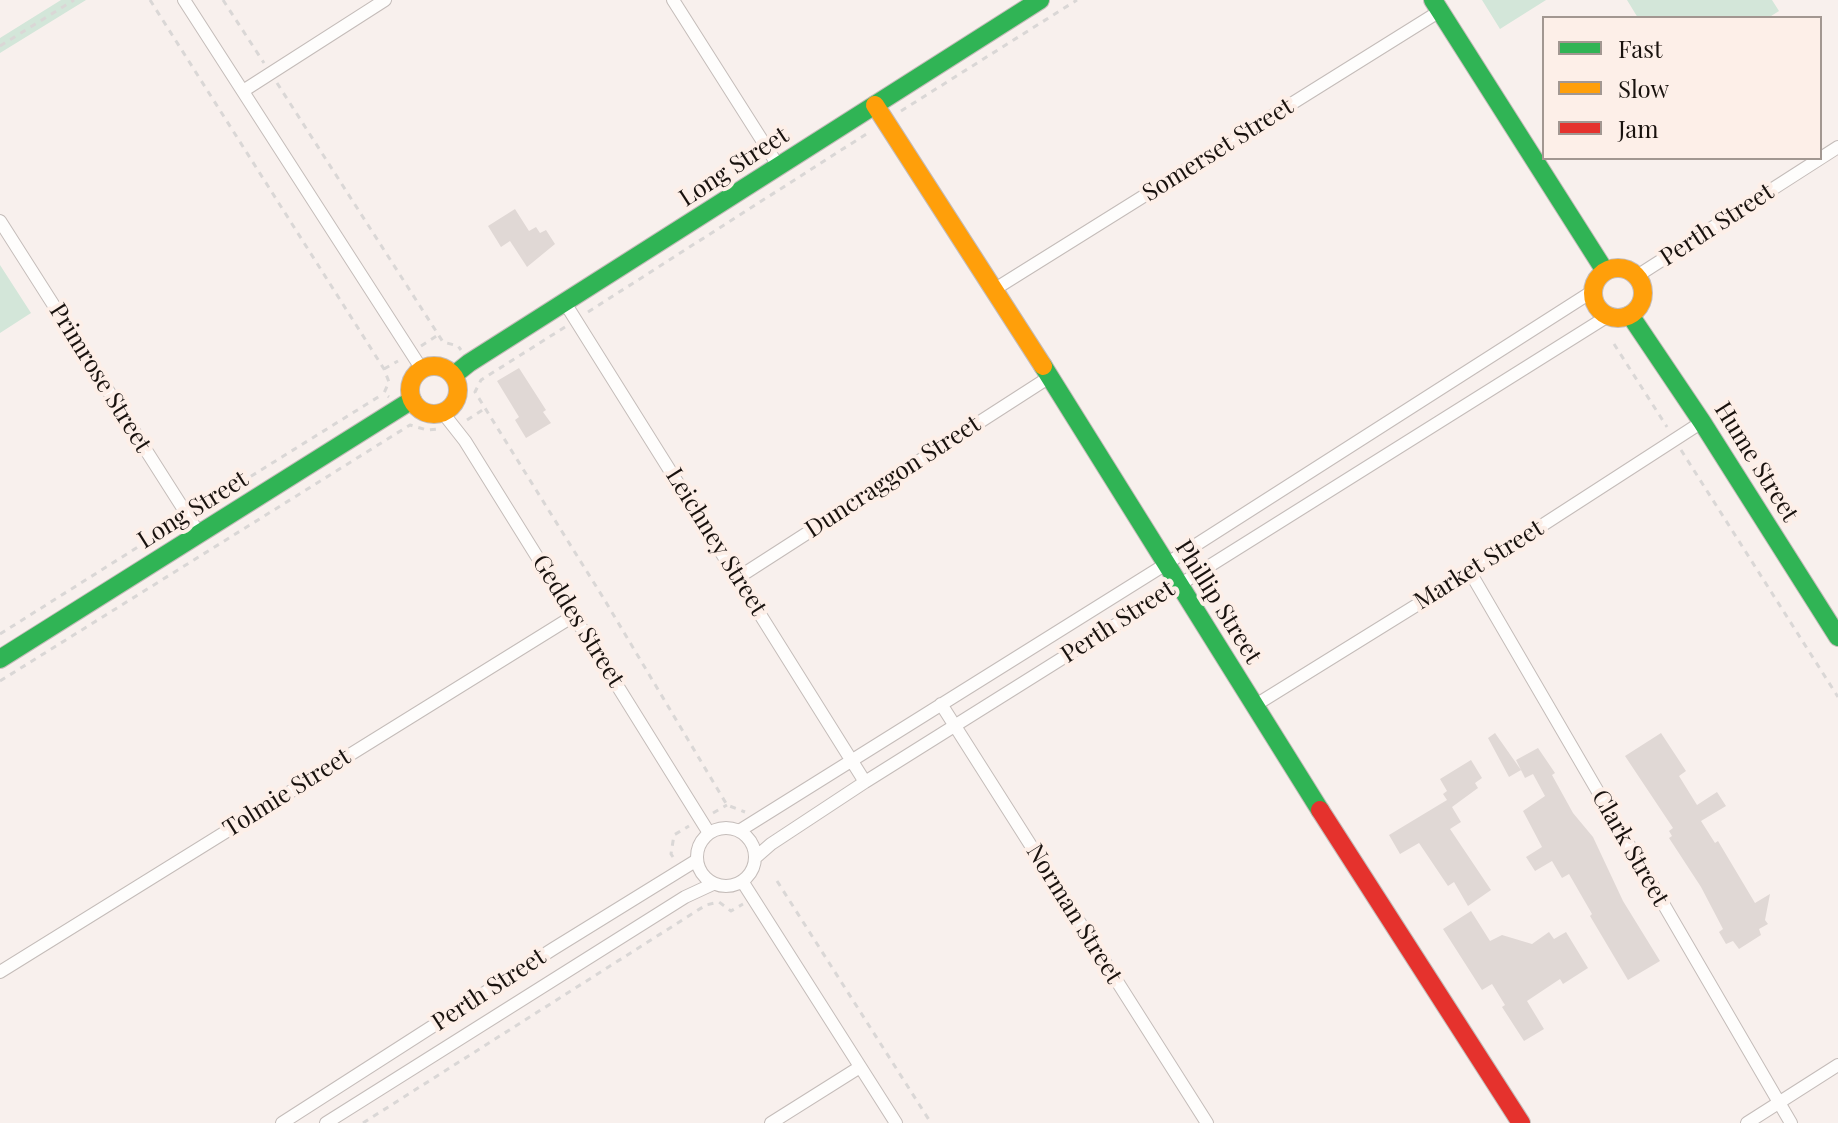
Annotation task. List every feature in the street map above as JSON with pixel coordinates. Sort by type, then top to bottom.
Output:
[{"type":"street","points":[[184,0],[421,368]]},
{"type":"street","points":[[243,91],[385,0]]},
{"type":"street","points":[[673,0],[779,167]]},
{"type":"street","name":"Long Street","points":[[454,375],[1040,0]]},
{"type":"street","points":[[1436,6],[1605,271]]},
{"type":"street","name":"Somerset Street","points":[[995,289],[1436,6]]},
{"type":"street","name":"Phillip Street","points":[[875,105],[995,289],[1254,706],[1521,1123]]},
{"type":"street","name":"Perth Street","points":[[1637,276],[1818,160]]},
{"type":"street","name":"Primrose Street","points":[[0,221],[200,535]]},
{"type":"street","points":[[1619,267],[1637,276],[1642,283],[1641,304],[1630,315],[1623,318],[1608,316],[1596,306],[1593,291],[1597,279],[1605,271],[1619,267]]},
{"type":"street","name":"Perth Street","points":[[739,831],[1166,564],[1593,291]]},
{"type":"street","name":"Leichney Street","points":[[565,303],[865,782]]},
{"type":"street","name":"Hume Street","points":[[1630,315],[1702,422],[1838,637]]},
{"type":"street","name":"Perth Street","points":[[755,858],[771,844],[865,782],[1608,316]]},
{"type":"street","points":[[437,366],[446,369],[454,375],[458,384],[457,399],[444,423],[405,405],[410,384],[421,368],[437,366]]},
{"type":"street","name":"Duncraggon Street","points":[[739,577],[1048,378]]},
{"type":"street","name":"Long Street","points":[[0,659],[405,405]]},
{"type":"street","name":"Market Street","points":[[1254,706],[1470,572],[1702,422]]},
{"type":"street","name":"Geddes Street","points":[[444,423],[575,615],[709,833]]},
{"type":"street","name":"Clark Street","points":[[1470,572],[1791,1123]]},
{"type":"street","name":"Tolmie Street","points":[[0,972],[575,615]]},
{"type":"street","name":"Norman Street","points":[[941,704],[1207,1123]]},
{"type":"street","points":[[725,828],[739,831],[752,843],[755,858],[752,871],[742,881],[728,886],[713,884],[700,872],[698,848],[709,833],[725,828]]},
{"type":"street","name":"Perth Street","points":[[286,1122],[697,860]]},
{"type":"street","points":[[742,881],[896,1123]]},
{"type":"street","name":"Perth Street","points":[[326,1123],[685,897],[713,884]]},
{"type":"street","points":[[553,949],[567,970]]},
{"type":"street","points":[[1747,1123],[1838,1065]]},
{"type":"street","points":[[771,1123],[860,1067]]},
{"type":"path","points":[[0,46],[74,0]]},
{"type":"path","points":[[150,0],[384,369],[389,382],[384,393],[405,405]]},
{"type":"path","points":[[223,0],[443,342],[458,346],[481,380]]},
{"type":"path","points":[[757,822],[750,814],[727,805],[475,392],[481,380],[1077,0]]},
{"type":"path","points":[[1614,344],[1838,697]]},
{"type":"path","points":[[0,681],[410,425],[444,423],[484,409]]},
{"type":"path","points":[[777,881],[931,1123]]},
{"type":"path","points":[[363,1123],[706,905],[719,902],[731,911],[753,898]]},
{"type":"green space","points":[[61,0],[86,0],[0,53],[0,38]]},
{"type":"green space","points":[[1482,0],[1546,0],[1500,29]]},
{"type":"green space","points":[[1627,0],[1772,0],[1779,11],[1771,16],[1637,16]]},
{"type":"green space","points":[[0,265],[31,313],[0,333]]},
{"type":"building","points":[[515,209],[529,231],[536,227],[540,233],[546,230],[555,244],[527,267],[510,241],[501,247],[488,226]]},
{"type":"building","points":[[519,368],[551,423],[526,438],[515,420],[519,417],[497,381]]},
{"type":"building","points":[[1495,733],[1521,770],[1509,777],[1488,738]]},
{"type":"building","points":[[1661,733],[1686,771],[1679,776],[1697,805],[1717,792],[1726,806],[1701,821],[1715,843],[1718,841],[1755,903],[1770,894],[1765,920],[1768,924],[1759,929],[1761,935],[1739,949],[1733,941],[1726,944],[1719,932],[1723,929],[1701,887],[1669,838],[1672,836],[1669,831],[1673,828],[1625,756]]},
{"type":"building","points":[[1538,748],[1555,773],[1552,775],[1573,813],[1593,837],[1623,901],[1660,961],[1628,980],[1569,874],[1562,878],[1552,861],[1535,871],[1526,857],[1542,847],[1523,811],[1545,796],[1533,774],[1525,778],[1516,760]]},
{"type":"building","points":[[1471,760],[1482,778],[1475,783],[1478,788],[1452,807],[1461,822],[1450,829],[1491,890],[1468,906],[1454,882],[1448,886],[1419,843],[1400,854],[1389,835],[1447,800],[1443,794],[1447,791],[1440,779]]},
{"type":"building","points":[[1471,911],[1490,941],[1502,935],[1532,944],[1549,932],[1554,939],[1566,932],[1588,968],[1563,984],[1560,979],[1527,1001],[1544,1029],[1524,1041],[1502,1007],[1505,1005],[1492,984],[1482,990],[1443,929]]},
{"type":"traffic: fast","points":[[454,375],[1040,0]]},
{"type":"traffic: fast","points":[[1433,0],[1605,271]]},
{"type":"traffic: fast","points":[[1630,315],[1702,422],[1838,637]]},
{"type":"traffic: fast","points":[[1043,366],[1320,810]]},
{"type":"traffic: fast","points":[[0,659],[412,400]]},
{"type":"traffic: slow","points":[[875,105],[1043,366]]},
{"type":"traffic: slow","points":[[1618,268],[1636,275],[1643,293],[1636,311],[1618,318],[1600,311],[1593,293],[1600,275],[1618,268]]},
{"type":"traffic: slow","points":[[434,366],[443,367],[451,373],[457,381],[458,390],[457,399],[451,407],[443,413],[434,414],[425,413],[417,407],[411,399],[410,390],[411,381],[417,373],[425,367],[434,366]]},
{"type":"traffic: jam","points":[[1320,810],[1521,1123]]}]
